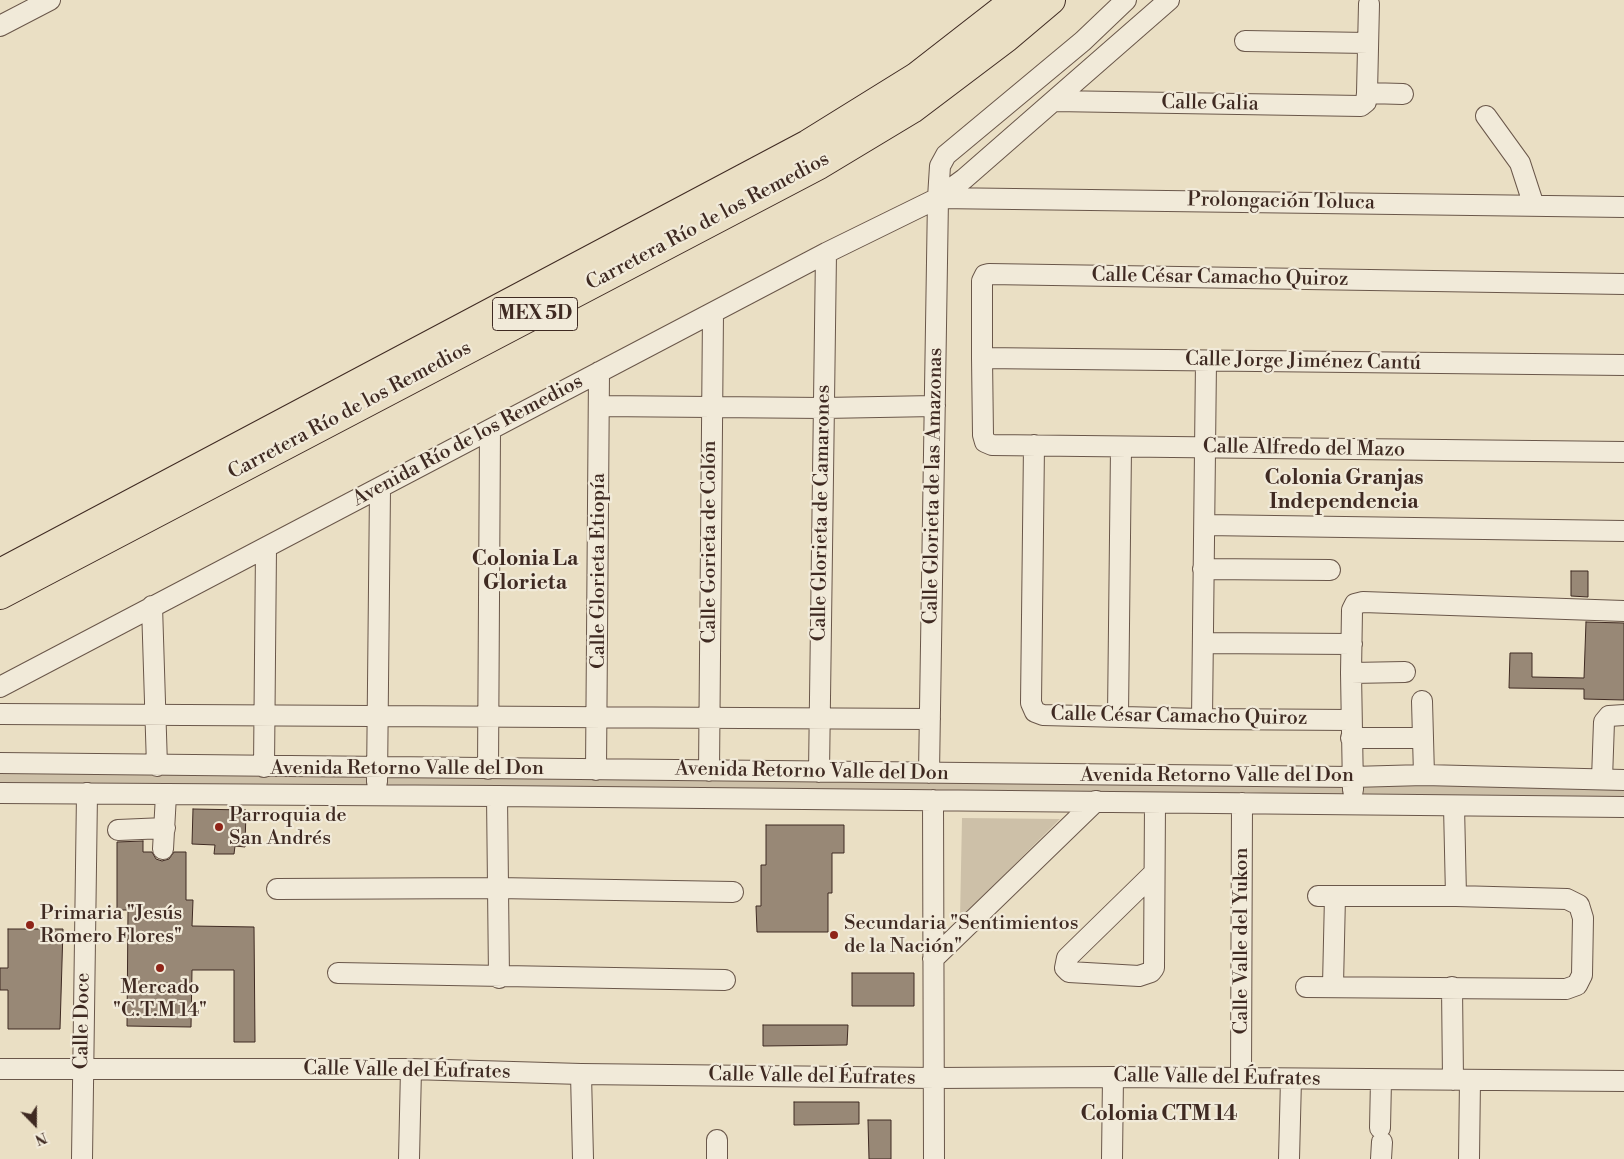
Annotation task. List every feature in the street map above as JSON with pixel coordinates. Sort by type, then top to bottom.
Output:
[{"type":"highway","name":"Carretera Río de los Remedios","points":[[0,573],[808,144],[916,77],[1015,0]]},
{"type":"highway","name":"Carretera Río de los Remedios","points":[[0,595],[826,160],[928,98],[1006,38],[1050,0]]},
{"type":"street","points":[[0,26],[50,0]]},
{"type":"street","name":"Calle Glorieta de las Amazonas","points":[[929,773],[940,166],[946,154],[1083,41],[1125,0]]},
{"type":"street","name":"Avenida Río de los Remedios","points":[[0,687],[826,253],[938,198],[964,179],[1169,0]]},
{"type":"street","points":[[1366,99],[1369,4]]},
{"type":"street","points":[[1246,41],[1368,43]]},
{"type":"street","name":"Calle Galia","points":[[1054,100],[1366,99],[1403,94]]},
{"type":"street","points":[[1486,116],[1520,163],[1534,206]]},
{"type":"street","name":"Prolongación Toluca","points":[[938,198],[1624,207]]},
{"type":"street","name":"Calle Glorieta de Camarones","points":[[819,772],[826,253]]},
{"type":"street","name":"Calle César Camacho Quiroz","points":[[986,442],[983,435],[982,282],[985,275],[989,274],[1624,284]]},
{"type":"street","name":"Calle Gorieta de Colón","points":[[708,771],[713,313]]},
{"type":"street","name":"Calle Jorge Jiménez Cantú","points":[[982,358],[1624,366]]},
{"type":"street","points":[[1202,719],[1206,361]]},
{"type":"street","name":"Calle Glorieta Etiopía","points":[[596,770],[598,717],[599,372]]},
{"type":"street","points":[[600,406],[824,408],[935,406]]},
{"type":"street","points":[[488,769],[490,716],[490,430]]},
{"type":"street","name":"Calle Alfredo del Mazo","points":[[986,442],[992,445],[1121,448],[1624,452]]},
{"type":"street","name":"Calle César Camacho Quiroz","points":[[1034,446],[1032,708],[1035,712],[1043,714],[1202,719],[1351,729],[1423,738]]},
{"type":"street","points":[[1118,715],[1121,448]]},
{"type":"street","points":[[376,796],[380,489]]},
{"type":"street","points":[[1205,525],[1624,531]]},
{"type":"street","points":[[264,767],[266,714],[266,548]]},
{"type":"street","points":[[1203,568],[1330,570]]},
{"type":"street","points":[[1354,804],[1351,729],[1353,607],[1364,602],[1624,611]]},
{"type":"street","points":[[152,606],[157,766]]},
{"type":"street","points":[[1203,643],[1352,644]]},
{"type":"street","points":[[1351,673],[1405,672]]},
{"type":"street","points":[[1422,701],[1424,775]]},
{"type":"street","points":[[0,714],[930,718]]},
{"type":"street","points":[[1602,780],[1604,722],[1609,716],[1624,715]]},
{"type":"street","name":"Avenida Retorno Valle del Don","points":[[0,763],[1352,777],[1424,775],[1624,780]]},
{"type":"street","name":"Avenida Retorno Valle del Don","points":[[0,793],[1624,807]]},
{"type":"street","name":"Calle Doce","points":[[82,1159],[87,793]]},
{"type":"street","points":[[162,849],[166,795]]},
{"type":"street","points":[[497,796],[499,978]]},
{"type":"street","points":[[933,800],[934,1159]]},
{"type":"street","points":[[933,959],[1096,801]]},
{"type":"street","points":[[1154,873],[1067,958],[1065,968],[1069,972],[1139,976],[1151,972],[1155,962],[1155,802]]},
{"type":"street","name":"Calle Valle del Yukon","points":[[1241,1078],[1242,803]]},
{"type":"street","points":[[1454,806],[1456,896]]},
{"type":"street","points":[[118,830],[165,828]]},
{"type":"street","points":[[277,889],[497,888],[733,892]]},
{"type":"street","points":[[1306,987],[1566,989],[1577,985],[1582,975],[1583,918],[1579,904],[1567,899],[1456,896],[1327,896],[1333,986]]},
{"type":"street","points":[[338,973],[499,978],[725,980]]},
{"type":"street","points":[[1452,987],[1469,1159]]},
{"type":"street","name":"Calle Valle del Éufrates","points":[[0,1069],[411,1069],[581,1074],[935,1078],[1113,1077],[1624,1082]]},
{"type":"street","points":[[409,1159],[411,1069]]},
{"type":"street","points":[[581,1074],[583,1159]]},
{"type":"street","points":[[1112,1159],[1113,1077]]},
{"type":"street","points":[[1289,1159],[1290,1079]]},
{"type":"street","points":[[1381,1143],[1382,1080]]},
{"type":"shaded area","points":[[0,767],[1624,784],[1624,799],[0,784]]},
{"type":"shaded area","points":[[962,818],[1060,819],[960,919]]},
{"type":"building","points":[[1571,571],[1588,571],[1588,597],[1571,596]]},
{"type":"building","points":[[1586,622],[1624,623],[1624,700],[1584,699],[1584,689],[1509,688],[1510,653],[1532,653],[1532,677],[1584,678]]},
{"type":"building","name":"Parroquia de San Andrés","points":[[193,809],[246,810],[245,847],[235,846],[234,854],[214,854],[215,845],[192,844]]},
{"type":"building","points":[[766,825],[844,825],[844,853],[832,853],[832,893],[828,893],[828,932],[757,932],[756,906],[761,906],[761,865],[766,865]]},
{"type":"building","points":[[143,841],[143,852],[152,852],[156,859],[162,861],[169,859],[174,852],[186,852],[186,900],[193,900],[192,926],[254,927],[255,1042],[234,1042],[234,970],[192,970],[191,1027],[127,1026],[128,910],[117,910],[117,842]]},
{"type":"building","points":[[8,929],[63,929],[60,1029],[8,1029],[8,990],[0,990],[0,968],[8,968]]},
{"type":"building","points":[[852,973],[914,973],[914,1006],[852,1006]]},
{"type":"building","points":[[763,1025],[848,1025],[847,1045],[763,1046]]},
{"type":"building","points":[[794,1102],[859,1102],[859,1124],[794,1125]]},
{"type":"building","points":[[868,1120],[891,1120],[891,1159],[869,1159]]},
{"type":"place","name":"Parroquia de San Andrés","points":[[219,827]]},
{"type":"place","name":"Primaria \"Jesús Romero Flores\"","points":[[30,925]]},
{"type":"place","name":"Secundaria \"Sentimientos de la Nación\"","points":[[834,935]]},
{"type":"place","name":"Mercado \"C.T.M 14\"","points":[[160,968]]},
{"type":"district","name":"Colonia Granjas Independencia","points":[[1344,491]]},
{"type":"district","name":"Colonia La Glorieta","points":[[525,572]]},
{"type":"district","name":"Colonia CTM 14","points":[[1159,1115]]}]
